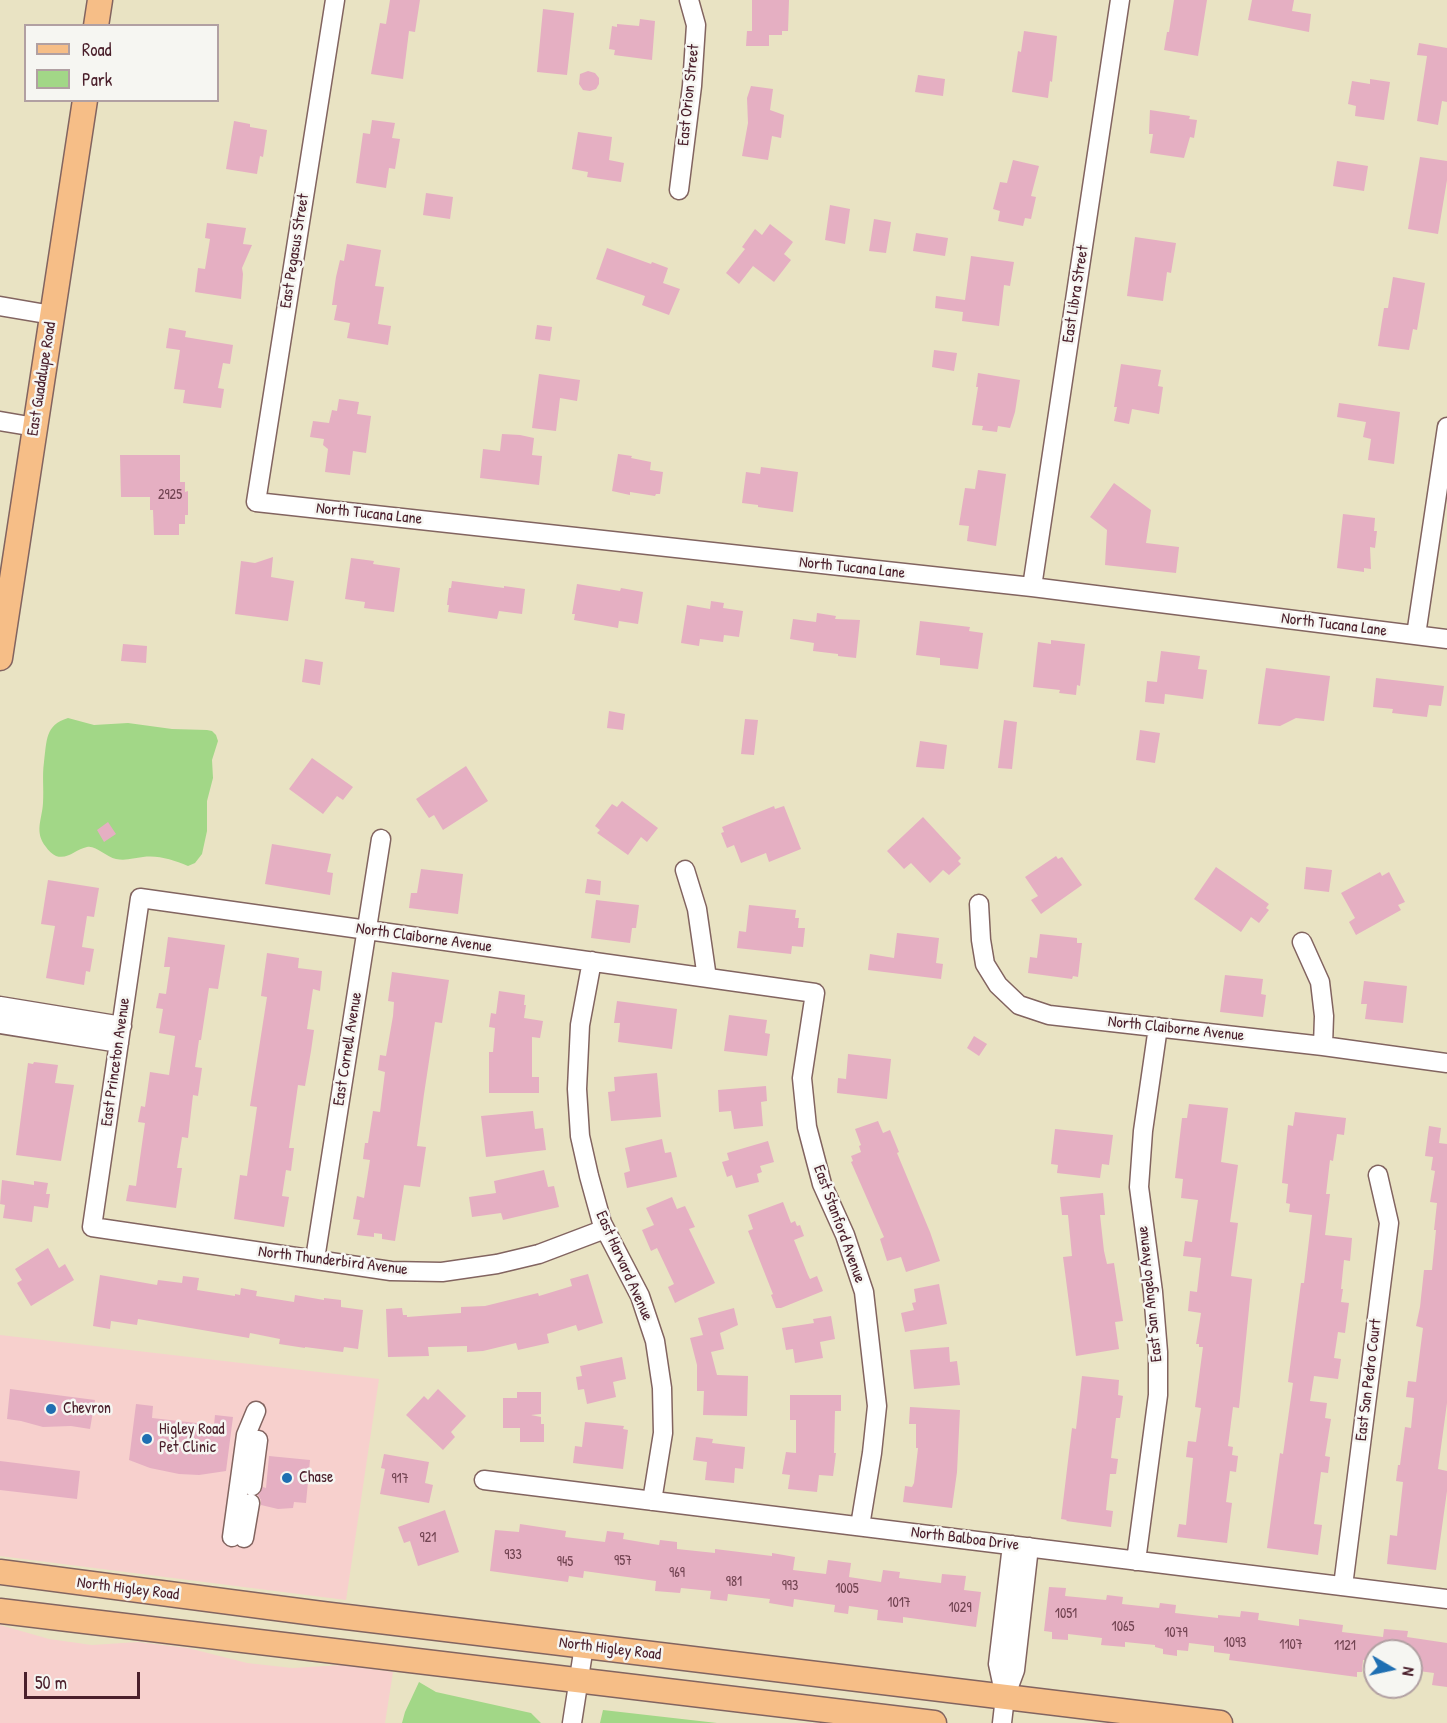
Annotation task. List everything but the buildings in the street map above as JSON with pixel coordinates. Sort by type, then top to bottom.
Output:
[{"type":"main road","points":[[96,24],[100,0]]},
{"type":"main road","name":"East Guadalupe Road","points":[[0,658],[85,102]]},
{"type":"main road","name":"North Higley Road","points":[[0,1572],[326,1615],[1005,1697],[1172,1720],[1220,1723]]},
{"type":"main road","points":[[0,1611],[934,1723]]},
{"type":"main road","points":[[323,1650],[326,1615]]},
{"type":"street","name":"East Pegasus Street","points":[[256,502],[335,0]]},
{"type":"street","name":"East Orion Street","points":[[679,190],[692,86],[696,25],[689,0]]},
{"type":"street","name":"East Libra Street","points":[[1032,587],[1120,0]]},
{"type":"street","points":[[0,306],[52,315]]},
{"type":"street","points":[[0,421],[35,427]]},
{"type":"street","points":[[1416,635],[1447,427]]},
{"type":"street","name":"North Tucana Lane","points":[[256,502],[1032,587],[1447,639]]},
{"type":"street","name":"East Cornell Avenue","points":[[315,1259],[381,839]]},
{"type":"street","points":[[685,870],[698,909],[707,978]]},
{"type":"street","name":"North Claiborne Avenue","points":[[140,897],[815,993]]},
{"type":"street","name":"East Princeton Avenue","points":[[92,1227],[140,897]]},
{"type":"street","name":"North Claiborne Avenue","points":[[979,904],[984,964],[998,985],[1019,1005],[1049,1015],[1323,1046],[1447,1063]]},
{"type":"street","points":[[1302,942],[1320,982],[1324,1016],[1323,1046]]},
{"type":"street","name":"East Harvard Avenue","points":[[592,962],[580,1025],[577,1089],[580,1136],[602,1223],[640,1296],[655,1341],[662,1388],[663,1433],[652,1501]]},
{"type":"street","name":"East Stanford Avenue","points":[[815,993],[802,1078],[807,1127],[822,1184],[845,1235],[864,1292],[877,1406],[860,1526]]},
{"type":"street","points":[[0,1006],[120,1034]]},
{"type":"street","points":[[0,1024],[120,1034]]},
{"type":"street","name":"East San Angelo Avenue","points":[[1136,1561],[1158,1395],[1158,1352],[1153,1292],[1139,1188],[1143,1131],[1158,1027]]},
{"type":"street","name":"East San Pedro Court","points":[[1343,1586],[1389,1223],[1378,1175]]},
{"type":"street","name":"North Thunderbird Avenue","points":[[92,1227],[391,1271],[442,1272],[497,1264],[540,1254],[605,1228]]},
{"type":"street","points":[[261,1413],[251,1495],[238,1538],[246,1435],[261,1413]]},
{"type":"street","name":"North Balboa Drive","points":[[484,1480],[1447,1599]]},
{"type":"street","points":[[1002,1723],[1005,1697],[998,1664],[1020,1546]]},
{"type":"street","points":[[572,1723],[584,1646]]},
{"type":"shaded area","points":[[0,1335],[379,1379],[346,1600],[0,1556]]},
{"type":"shaded area","points":[[0,1625],[49,1639],[92,1645],[138,1642],[188,1648],[247,1663],[292,1668],[343,1665],[393,1672],[385,1723],[0,1723]]},
{"type":"green space","points":[[68,718],[94,725],[128,723],[172,729],[207,730],[216,735],[218,741],[212,760],[213,778],[207,801],[207,831],[202,854],[195,863],[188,866],[155,857],[116,859],[90,847],[60,857],[48,849],[40,836],[46,747],[51,729],[60,721]]},
{"type":"green space","points":[[419,1682],[436,1692],[531,1713],[541,1723],[402,1723]]},
{"type":"green space","points":[[603,1710],[717,1723],[600,1723]]},
{"type":"place","name":"Chevron","points":[[51,1409]]},
{"type":"place","name":"Higley Road Pet Clinic","points":[[147,1439]]},
{"type":"place","name":"Chase","points":[[287,1478]]}]
